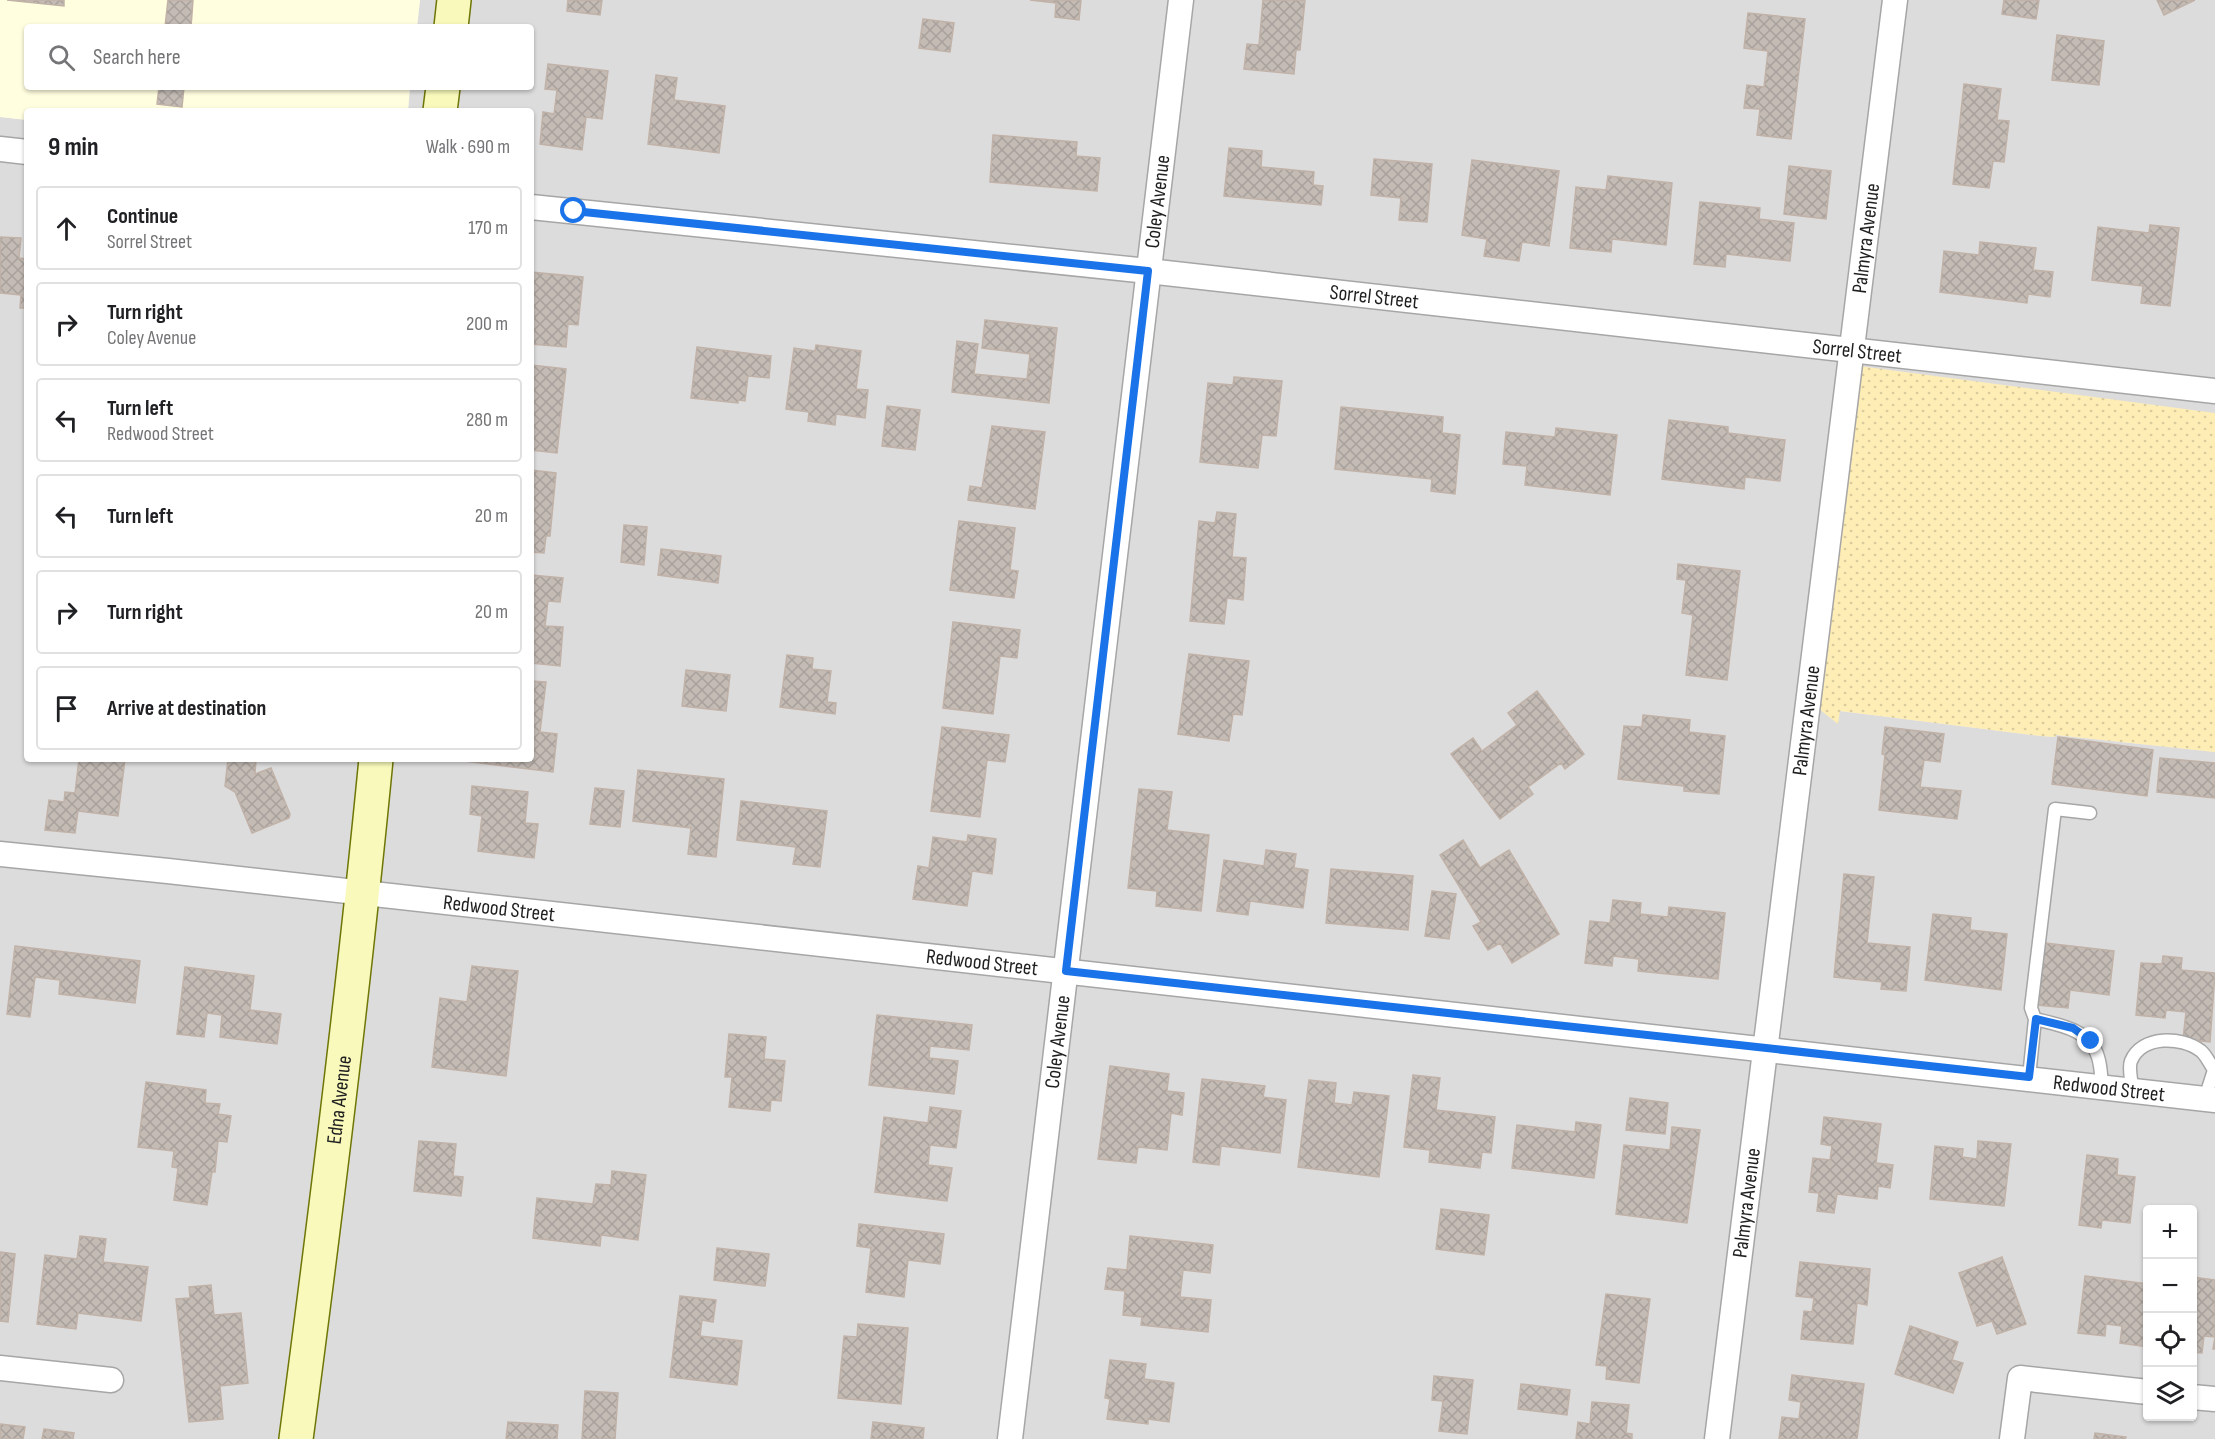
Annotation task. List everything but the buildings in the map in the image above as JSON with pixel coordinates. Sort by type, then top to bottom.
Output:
[{"type":"street","points":[[451,24],[454,0]]},
{"type":"street","name":"Coley Avenue","points":[[1010,1439],[1181,0]]},
{"type":"street","name":"Palmyra Avenue","points":[[1717,1439],[1895,0]]},
{"type":"street","points":[[440,108],[443,90]]},
{"type":"street","points":[[0,149],[24,152]]},
{"type":"street","name":"Sorrel Street","points":[[534,207],[1148,271],[2215,390]]},
{"type":"street","name":"Edna Avenue","points":[[296,1439],[336,1131],[376,762]]},
{"type":"street","name":"Redwood Street","points":[[0,854],[2102,1085],[2210,1099]]},
{"type":"street","points":[[0,1368],[111,1380]]},
{"type":"street","points":[[2012,1439],[2020,1378],[2143,1391]]},
{"type":"street","points":[[2197,1397],[2215,1399]]},
{"type":"lane","points":[[2029,1077],[2036,1019],[2031,1008],[2055,809],[2090,813]]},
{"type":"lane","points":[[2036,1019],[2073,1028],[2091,1041],[2098,1056],[2102,1085]]},
{"type":"lane","points":[[2132,1089],[2130,1063],[2138,1051],[2151,1042],[2167,1040],[2202,1051],[2214,1070]]},
{"type":"lane","points":[[2210,1099],[2215,1062]]},
{"type":"shaded area","points":[[0,0],[420,0],[417,24],[24,24],[24,90],[410,90],[408,108],[24,108],[24,120],[0,117]]},
{"type":"shaded area","points":[[420,0],[2215,0],[2215,421],[1840,711],[2041,736],[2055,737],[2055,735],[2215,752],[2215,1439],[0,1439],[0,117],[24,120],[24,762],[534,762],[534,108],[408,108],[410,90],[534,90],[534,24],[417,24]]},
{"type":"sand","points":[[1859,366],[2215,413],[2215,752],[2056,735],[2055,737],[2041,736],[1840,711],[1838,724],[1819,709]]},
{"type":"route","points":[[574,211],[1148,271],[1066,971],[2029,1077],[2036,1019],[2073,1028],[2091,1041]]}]
